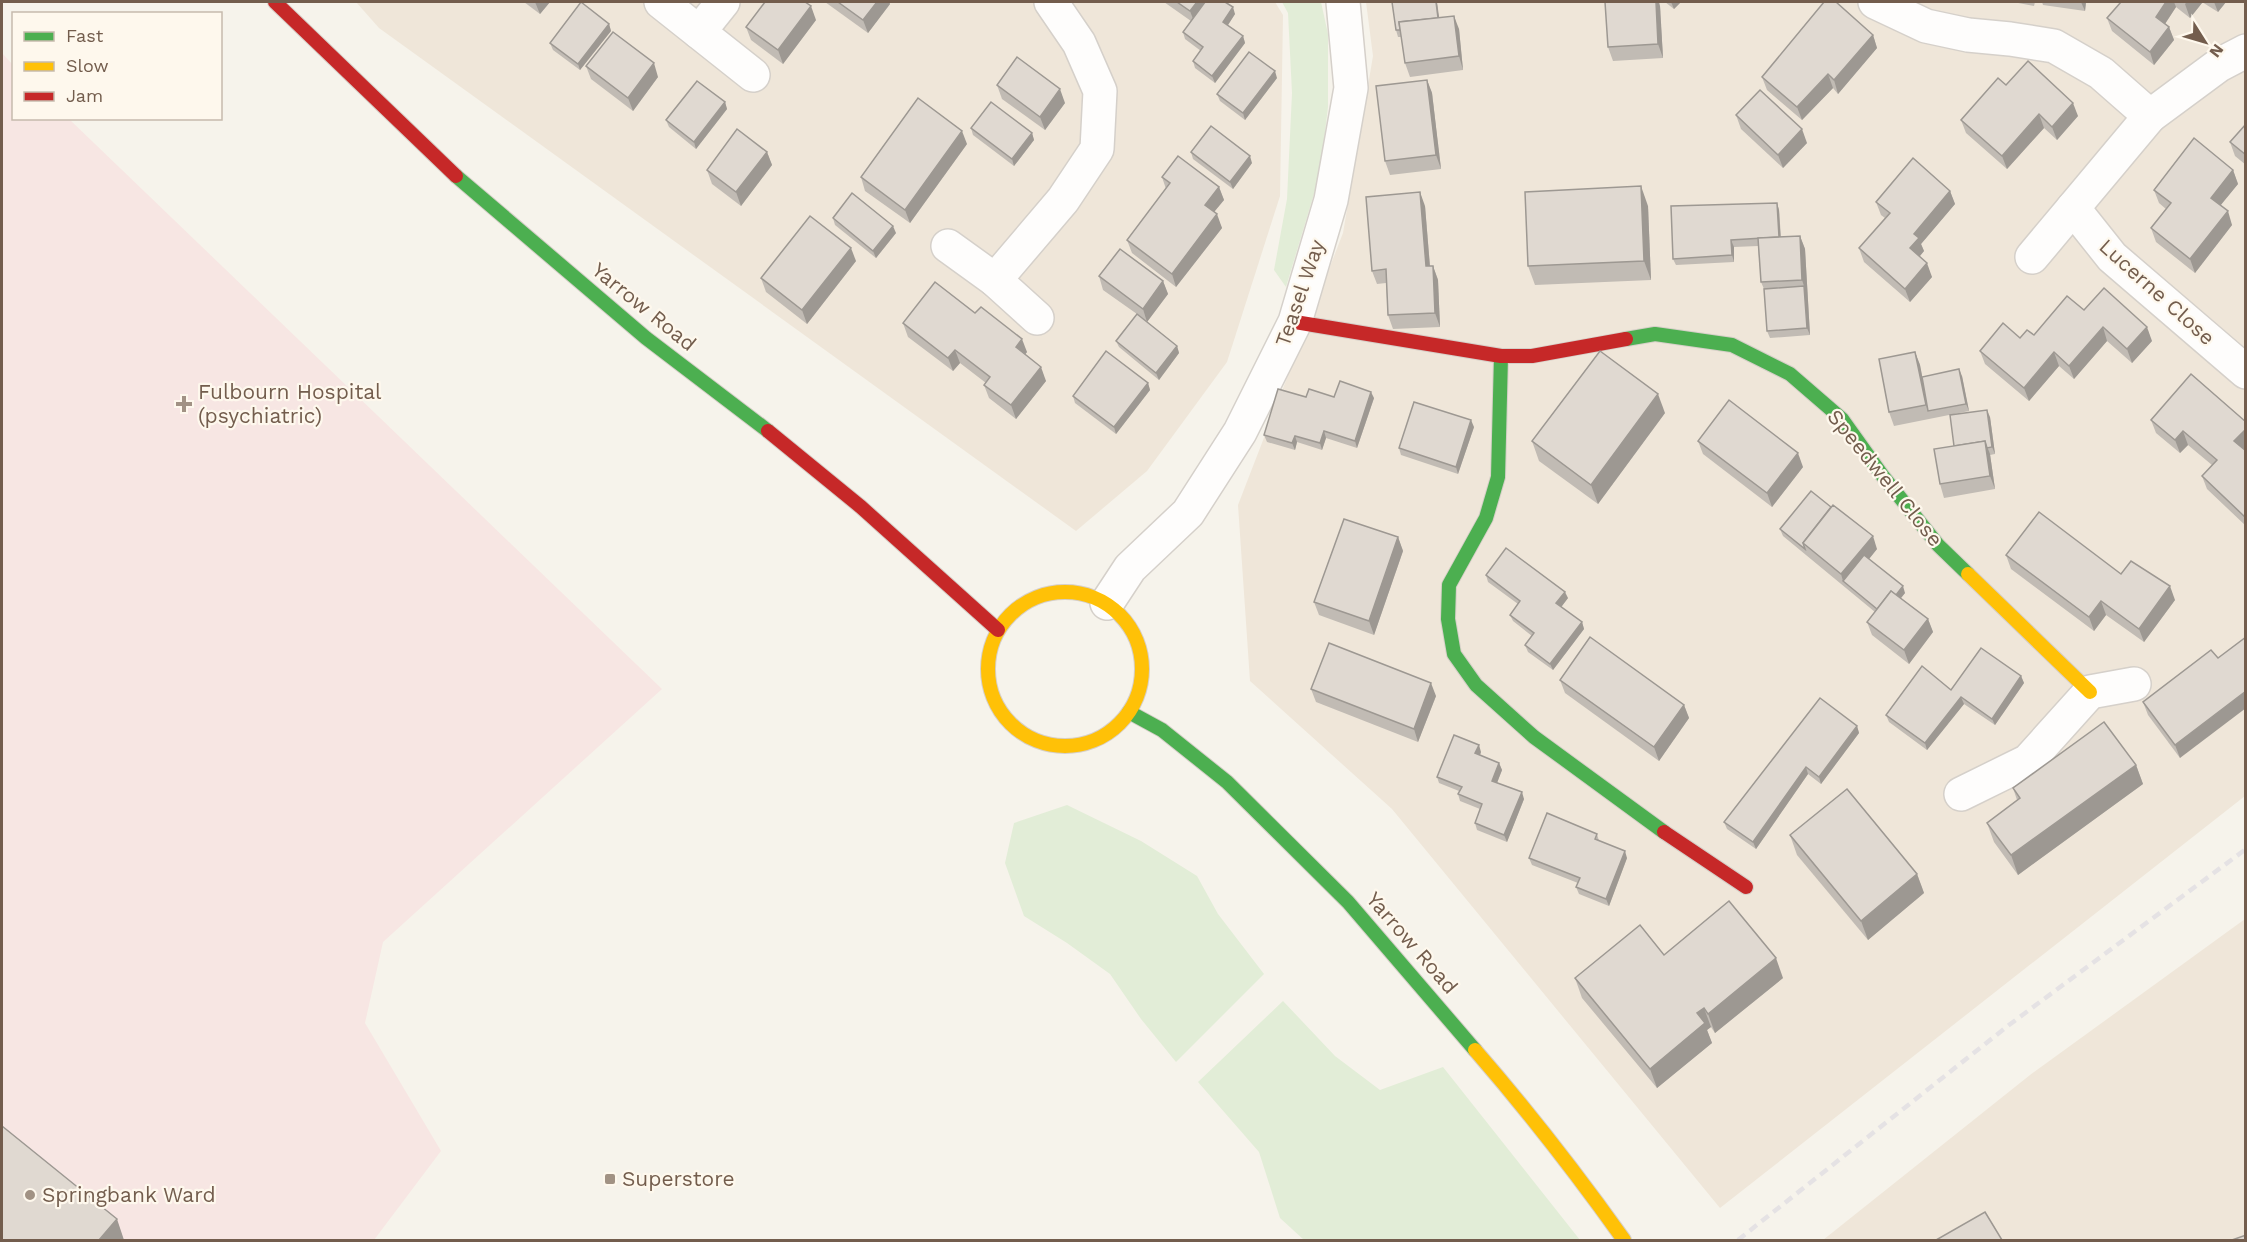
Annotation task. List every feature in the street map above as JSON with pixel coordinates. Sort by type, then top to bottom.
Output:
[{"type":"street","name":"Yarrow Road","points":[[275,2],[443,165],[646,338],[790,448],[861,507],[998,630]]},
{"type":"street","points":[[661,2],[753,75]]},
{"type":"street","points":[[699,33],[723,2]]},
{"type":"street","points":[[996,280],[1063,200],[1097,149],[1100,91],[1079,43],[1051,2]]},
{"type":"street","name":"Teasel Way","points":[[1107,603],[1130,568],[1188,513],[1240,432],[1295,322],[1331,200],[1351,88],[1343,2]]},
{"type":"street","points":[[1875,2],[1926,26],[1968,35],[2054,46],[2101,73],[2150,116]]},
{"type":"street","points":[[2032,257],[2150,116],[2219,65],[2246,51]]},
{"type":"street","name":"Lucerne Close","points":[[2073,208],[2112,257],[2246,372]]},
{"type":"street","points":[[948,246],[996,280],[1037,318]]},
{"type":"street","name":"Speedwell Close","points":[[1295,322],[1500,356],[1532,356],[1655,334],[1732,345],[1790,374],[1842,419],[1882,475],[1938,545],[2090,692]]},
{"type":"street","points":[[1500,356],[1498,477],[1486,518],[1449,585],[1448,620],[1454,654],[1476,685],[1534,736],[1683,846],[1746,887]]},
{"type":"street","points":[[1067,591],[1087,594],[1107,603],[1125,619],[1137,640],[1142,665],[1139,690],[1129,712],[1117,726],[1101,738],[1082,744],[1064,746],[1045,744],[1027,736],[1011,725],[998,709],[990,690],[987,669],[990,649],[998,630],[1010,613],[1027,601],[1046,593],[1067,591]]},
{"type":"street","points":[[1961,794],[2028,760],[2090,692],[2134,684]]},
{"type":"street","name":"Yarrow Road","points":[[1129,712],[1162,730],[1227,782],[1348,902],[1513,1093],[1581,1179],[1624,1240]]},
{"type":"shaded area","points":[[356,2],[1275,2],[1283,15],[1280,196],[1227,362],[1147,471],[1076,531],[379,28]]},
{"type":"shaded area","points":[[1366,2],[2245,2],[2245,796],[1720,1208],[1392,809],[1250,681],[1238,505],[1343,233],[1373,56]]},
{"type":"shaded area","name":"Fulbourn Hospital (psychiatric)","points":[[2,53],[12,64],[12,120],[70,120],[662,689],[383,942],[365,1023],[441,1151],[374,1240],[2,1240]]},
{"type":"shaded area","points":[[2245,919],[2245,1240],[1823,1240],[2030,1075]]},
{"type":"green space","points":[[1282,2],[1321,2],[1328,34],[1328,107],[1320,174],[1286,287],[1274,270],[1287,199],[1292,93],[1288,13]]},
{"type":"green space","points":[[1067,805],[1141,841],[1197,876],[1218,914],[1264,974],[1176,1062],[1141,1019],[1110,974],[1024,916],[1005,863],[1014,823]]},
{"type":"green space","points":[[1283,1001],[1335,1056],[1380,1090],[1443,1067],[1580,1240],[1304,1240],[1280,1218],[1259,1152],[1198,1082]]},
{"type":"building","points":[[581,2],[609,24],[578,64],[550,43]]},
{"type":"building","points":[[765,2],[805,2],[811,6],[778,50],[746,27]]},
{"type":"building","points":[[838,2],[877,2],[863,20]]},
{"type":"building","points":[[1177,2],[1197,2],[1190,11]]},
{"type":"building","points":[[1205,2],[1225,2],[1233,7],[1223,22],[1243,36],[1212,76],[1193,61],[1203,47],[1183,32]]},
{"type":"building","points":[[1392,2],[1436,2],[1438,18],[1399,22],[1400,30],[1396,30]]},
{"type":"building","points":[[1605,2],[1656,2],[1658,44],[1608,47]]},
{"type":"building","points":[[1824,2],[1836,2],[1873,35],[1834,80],[1828,74],[1797,107],[1762,77]]},
{"type":"building","points":[[2121,2],[2166,2],[2156,17],[2169,27],[2150,52],[2107,18]]},
{"type":"building","points":[[1454,16],[1459,56],[1405,63],[1399,22]]},
{"type":"building","points":[[613,32],[654,63],[628,98],[586,66]]},
{"type":"building","points":[[1249,52],[1275,71],[1243,113],[1217,94]]},
{"type":"building","points":[[1017,57],[1060,89],[1040,117],[997,85]]},
{"type":"building","points":[[2028,61],[2073,103],[2052,127],[2039,114],[2002,156],[1961,120],[1998,78],[2006,85]]},
{"type":"building","points":[[1427,80],[1436,155],[1385,161],[1376,86]]},
{"type":"building","points":[[697,81],[725,102],[694,142],[666,120]]},
{"type":"building","points":[[1760,90],[1802,129],[1778,155],[1736,115]]},
{"type":"building","points":[[918,98],[962,131],[905,210],[861,177]]},
{"type":"building","points":[[991,102],[1032,133],[1012,159],[971,128]]},
{"type":"building","points":[[2246,124],[2246,155],[2230,142]]},
{"type":"building","points":[[1211,126],[1250,156],[1230,182],[1191,152]]},
{"type":"building","points":[[737,129],[767,152],[736,192],[707,170]]},
{"type":"building","points":[[2194,138],[2233,170],[2211,198],[2228,211],[2190,259],[2151,228],[2171,203],[2154,190]]},
{"type":"building","points":[[1178,156],[1219,187],[1205,205],[1217,214],[1172,274],[1127,240],[1170,183],[1162,177]]},
{"type":"building","points":[[1913,158],[1950,191],[1914,234],[1919,238],[1910,248],[1927,263],[1905,289],[1859,248],[1890,213],[1876,202]]},
{"type":"building","points":[[1641,186],[1644,261],[1528,266],[1525,192]]},
{"type":"building","points":[[1420,192],[1426,266],[1433,266],[1435,313],[1388,315],[1386,269],[1372,271],[1366,197]]},
{"type":"building","points":[[852,193],[893,226],[873,251],[833,218]]},
{"type":"building","points":[[1777,203],[1779,237],[1731,240],[1732,255],[1673,259],[1671,206]]},
{"type":"building","points":[[810,216],[851,248],[802,310],[761,278]]},
{"type":"building","points":[[1800,236],[1802,280],[1761,282],[1758,238]]},
{"type":"building","points":[[1120,249],[1163,281],[1143,309],[1099,276]]},
{"type":"building","points":[[935,282],[975,313],[981,307],[1022,339],[1016,347],[1041,367],[1011,405],[984,385],[990,377],[955,350],[948,358],[903,323]]},
{"type":"building","points":[[1804,286],[1807,328],[1767,331],[1764,289]]},
{"type":"building","points":[[2104,288],[2147,327],[2127,349],[2103,327],[2069,366],[2054,352],[2024,388],[1980,351],[2003,323],[2020,338],[2027,330],[2034,335],[2067,296],[2084,310]]},
{"type":"building","points":[[1137,314],[1177,346],[1156,373],[1116,341]]},
{"type":"building","points":[[1106,351],[1148,383],[1114,427],[1073,396]]},
{"type":"building","points":[[1600,351],[1658,394],[1591,485],[1532,441]]},
{"type":"building","points":[[1915,352],[1926,405],[1889,412],[1879,359]]},
{"type":"building","points":[[1959,369],[1966,404],[1928,411],[1922,377]]},
{"type":"building","points":[[2191,374],[2246,422],[2246,429],[2234,441],[2246,451],[2246,518],[2202,476],[2217,460],[2183,431],[2175,440],[2151,420]]},
{"type":"building","points":[[1340,381],[1371,392],[1355,441],[1324,431],[1320,443],[1295,436],[1292,443],[1264,435],[1278,389],[1306,397],[1309,389],[1334,397]]},
{"type":"building","points":[[1729,400],[1798,453],[1767,493],[1698,441]]},
{"type":"building","points":[[1414,402],[1471,420],[1456,467],[1399,448]]},
{"type":"building","points":[[1987,410],[1992,447],[1987,448],[1985,441],[1954,446],[1950,415]]},
{"type":"building","points":[[1985,441],[1990,476],[1940,484],[1934,449]]},
{"type":"building","points":[[1811,491],[1831,507],[1803,543],[1805,549],[1780,529]]},
{"type":"building","points":[[1833,505],[1873,536],[1841,574],[1803,543]]},
{"type":"building","points":[[2039,512],[2121,574],[2131,561],[2170,586],[2139,629],[2101,601],[2089,617],[2006,555]]},
{"type":"building","points":[[1344,519],[1398,537],[1369,621],[1314,602]]},
{"type":"building","points":[[1506,548],[1565,592],[1556,603],[1582,622],[1550,664],[1525,645],[1534,633],[1510,615],[1520,601],[1486,575]]},
{"type":"building","points":[[1864,555],[1903,586],[1896,595],[1891,591],[1877,609],[1843,581]]},
{"type":"building","points":[[1891,591],[1928,619],[1904,650],[1867,622]]},
{"type":"building","points":[[1590,637],[1684,705],[1654,747],[1560,680]]},
{"type":"building","points":[[2246,637],[2246,691],[2175,745],[2143,702],[2211,650],[2218,658]]},
{"type":"building","points":[[1329,643],[1431,683],[1414,729],[1311,689]]},
{"type":"building","points":[[1981,648],[2021,676],[1992,719],[1961,697],[1925,743],[1886,715],[1922,666],[1951,690]]},
{"type":"building","points":[[1820,698],[1857,726],[1819,777],[1806,767],[1753,842],[1724,822]]},
{"type":"building","points":[[2104,722],[2136,765],[2011,855],[1987,823],[2020,798],[2013,788]]},
{"type":"building","points":[[1454,735],[1479,745],[1475,753],[1499,763],[1492,781],[1522,792],[1504,835],[1475,823],[1482,804],[1458,794],[1462,787],[1437,777]]},
{"type":"building","points":[[1847,789],[1917,874],[1861,921],[1790,835]]},
{"type":"building","points":[[1547,813],[1597,834],[1595,839],[1625,851],[1606,899],[1576,887],[1580,878],[1529,858]]},
{"type":"building","points":[[1729,901],[1776,958],[1708,1014],[1704,1008],[1697,1013],[1705,1023],[1650,1069],[1575,978],[1640,925],[1664,955]]},
{"type":"building","name":"Springbank Ward","points":[[2,1126],[117,1219],[99,1240],[2,1240]]},
{"type":"building","points":[[1985,1212],[2002,1240],[1936,1240]]},
{"type":"building","points":[[2246,1235],[2246,1240],[2232,1240]]},
{"type":"railway","points":[[1738,1240],[2009,1025],[2246,849]]},
{"type":"traffic: fast","points":[[456,176],[646,338],[768,431]]},
{"type":"traffic: fast","points":[[1626,339],[1655,334],[1732,345],[1790,374],[1842,419],[1882,475],[1938,545],[1968,574]]},
{"type":"traffic: fast","points":[[1501,356],[1498,477],[1486,518],[1449,585],[1448,619],[1454,654],[1476,685],[1534,737],[1664,832]]},
{"type":"traffic: fast","points":[[1129,712],[1162,730],[1227,782],[1348,902],[1475,1050]]},
{"type":"traffic: slow","points":[[1968,574],[2090,692]]},
{"type":"traffic: slow","points":[[1065,592],[1080,593],[1095,598],[1120,614],[1136,639],[1141,654],[1142,669],[1141,684],[1136,699],[1120,724],[1095,740],[1080,745],[1065,746],[1050,745],[1035,740],[1010,724],[994,699],[989,684],[988,669],[989,654],[994,639],[1010,614],[1035,598],[1050,593],[1065,592]]},
{"type":"traffic: slow","points":[[1475,1050],[1552,1143],[1624,1240]]},
{"type":"traffic: jam","points":[[275,2],[456,176]]},
{"type":"traffic: jam","points":[[1295,322],[1501,356],[1532,356],[1626,339]]},
{"type":"traffic: jam","points":[[768,431],[861,507],[998,630]]},
{"type":"traffic: jam","points":[[1664,832],[1746,887]]},
{"type":"place","name":"Fulbourn Hospital (psychiatric)","points":[[184,404]]},
{"type":"place","name":"Superstore","points":[[610,1179]]},
{"type":"place","name":"Springbank Ward","points":[[30,1195]]}]
